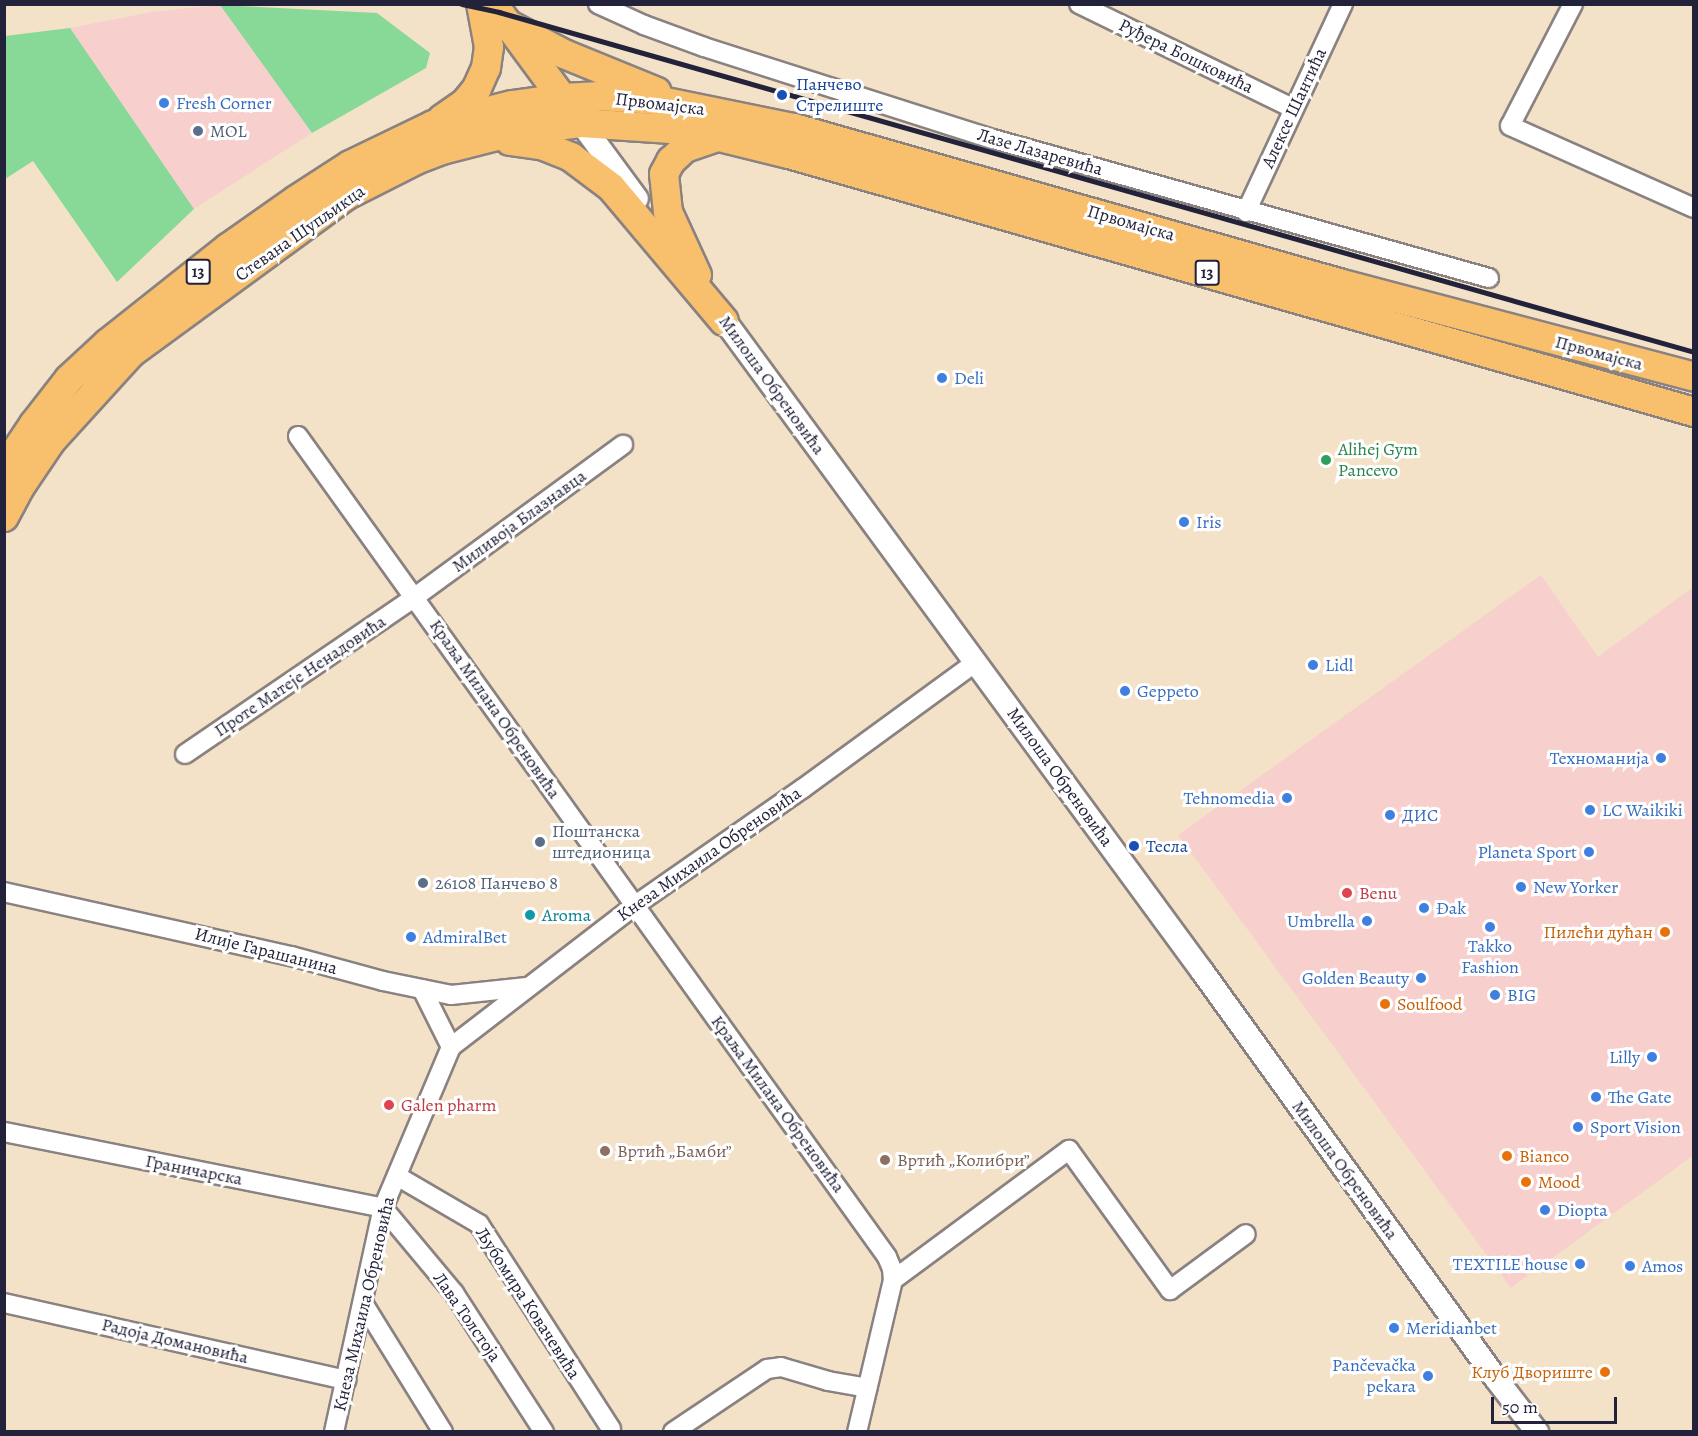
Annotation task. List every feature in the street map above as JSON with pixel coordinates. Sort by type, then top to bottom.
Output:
[{"type":"main road","points":[[433,125],[465,103],[477,88],[486,68],[489,47],[481,4]]},
{"type":"main road","points":[[501,15],[581,123]]},
{"type":"main road","points":[[501,15],[564,54],[690,106]]},
{"type":"main road","name":"Стевана Шупљикца","points":[[4,469],[34,424],[69,379],[117,336],[228,248],[296,200],[350,165],[433,125],[512,105],[563,98]]},
{"type":"main road","name":"Првомајска","points":[[563,98],[637,98],[690,106],[794,128],[1340,283],[1694,377]]},
{"type":"main road","name":"Стевана Шупљикца","points":[[4,517],[20,487],[51,441],[131,353],[347,195],[416,160],[458,147],[516,131],[581,123]]},
{"type":"main road","name":"Првомајска","points":[[581,123],[653,127],[719,136],[1694,412]]},
{"type":"main road","points":[[708,297],[668,212],[664,174],[671,161],[685,148],[719,136]]},
{"type":"main road","points":[[458,147],[486,141],[515,141],[544,146],[571,157],[611,187],[724,321]]},
{"type":"street","name":"Лазе Лазаревића","points":[[598,4],[644,25],[769,68],[993,139],[1246,212],[1490,278]]},
{"type":"street","name":"Руђера Бошковића","points":[[1079,4],[1292,108]]},
{"type":"street","name":"Алексе Шантића","points":[[1246,212],[1292,108],[1343,4]]},
{"type":"street","points":[[1573,4],[1510,126],[1694,208]]},
{"type":"street","name":"Милоша Обреновића","points":[[581,123],[1497,1380],[1538,1431]]},
{"type":"street","name":"Краља Милана Обреновића","points":[[298,436],[875,1239],[892,1269],[893,1280]]},
{"type":"street","name":"Миливоја Блазнавца","points":[[415,597],[623,445]]},
{"type":"street","name":"Проте Матеје Ненадовића","points":[[185,754],[415,597]]},
{"type":"street","name":"Кнеза Михаила Обреновића","points":[[334,1431],[383,1208],[451,1047],[634,906],[802,789],[976,662]]},
{"type":"street","name":"Илије Гарашанина","points":[[4,892],[291,956],[452,995],[529,987]]},
{"type":"street","points":[[422,989],[451,1047]]},
{"type":"street","name":"Граничарска","points":[[4,1132],[383,1208]]},
{"type":"street","points":[[857,1431],[893,1280],[1070,1150],[1170,1290],[1246,1234]]},
{"type":"street","name":"Љубомира Ковачевића","points":[[397,1176],[479,1224],[611,1429]]},
{"type":"street","name":"Лава Толстоја","points":[[383,1208],[454,1293],[544,1431]]},
{"type":"street","name":"Радоја Домановића","points":[[4,1303],[346,1380]]},
{"type":"street","points":[[363,1303],[443,1431]]},
{"type":"street","points":[[673,1431],[767,1368],[781,1367],[828,1381],[867,1388]]},
{"type":"shaded area","points":[[220,5],[312,133],[194,209],[70,28],[151,12]]},
{"type":"shaded area","name":"BIG","points":[[1541,575],[1598,657],[1693,587],[1694,1155],[1511,1288],[1178,835]]},
{"type":"green space","points":[[220,5],[377,13],[430,53],[426,68],[312,133]]},
{"type":"green space","points":[[70,28],[194,209],[117,282],[33,161],[5,179],[5,36]]},
{"type":"railway","points":[[462,4],[499,12],[1694,352]]},
{"type":"place","name":"Панчево Стрелиште","points":[[782,95]]},
{"type":"place","name":"Fresh Corner","points":[[164,103]]},
{"type":"place","name":"MOL","points":[[198,131]]},
{"type":"place","name":"Deli","points":[[942,378]]},
{"type":"place","name":"Alihej Gym Pancevo","points":[[1326,460]]},
{"type":"place","name":"Iris","points":[[1184,522]]},
{"type":"place","name":"Lidl","points":[[1313,665]]},
{"type":"place","name":"Geppeto","points":[[1125,691]]},
{"type":"place","name":"Техноманија","points":[[1661,758]]},
{"type":"place","name":"Tehnomedia","points":[[1287,798]]},
{"type":"place","name":"LC Waikiki","points":[[1590,810]]},
{"type":"place","name":"ДИС","points":[[1390,815]]},
{"type":"place","name":"Поштанска штедионица","points":[[540,842]]},
{"type":"place","name":"Тесла","points":[[1134,846]]},
{"type":"place","name":"Planeta Sport","points":[[1589,852]]},
{"type":"place","name":"26108 Панчево 8","points":[[423,883]]},
{"type":"place","name":"New Yorker","points":[[1521,887]]},
{"type":"place","name":"Benu","points":[[1347,893]]},
{"type":"place","name":"Đak","points":[[1424,908]]},
{"type":"place","name":"Aroma","points":[[530,915]]},
{"type":"place","name":"Umbrella","points":[[1367,921]]},
{"type":"place","name":"Takko Fashion","points":[[1490,927]]},
{"type":"place","name":"Пилећи дућан","points":[[1665,932]]},
{"type":"place","name":"AdmiralBet","points":[[411,937]]},
{"type":"place","name":"Golden Beauty","points":[[1421,978]]},
{"type":"place","name":"BIG","points":[[1495,995]]},
{"type":"place","name":"Soulfood","points":[[1385,1004]]},
{"type":"place","name":"Lilly","points":[[1652,1057]]},
{"type":"place","name":"The Gate","points":[[1596,1097]]},
{"type":"place","name":"Galen pharm","points":[[389,1105]]},
{"type":"place","name":"Sport Vision","points":[[1578,1127]]},
{"type":"place","name":"Вртић „Бамби”","points":[[605,1151]]},
{"type":"place","name":"Bianco","points":[[1507,1156]]},
{"type":"place","name":"Вртић „Колибри”","points":[[885,1160]]},
{"type":"place","name":"Mood","points":[[1526,1182]]},
{"type":"place","name":"Diopta","points":[[1545,1210]]},
{"type":"place","name":"TEXTILE house","points":[[1580,1264]]},
{"type":"place","name":"Amos","points":[[1630,1266]]},
{"type":"place","name":"Meridianbet","points":[[1394,1328]]},
{"type":"place","name":"Клуб Двориште","points":[[1605,1372]]},
{"type":"place","name":"Pančevačka pekara","points":[[1428,1376]]}]
